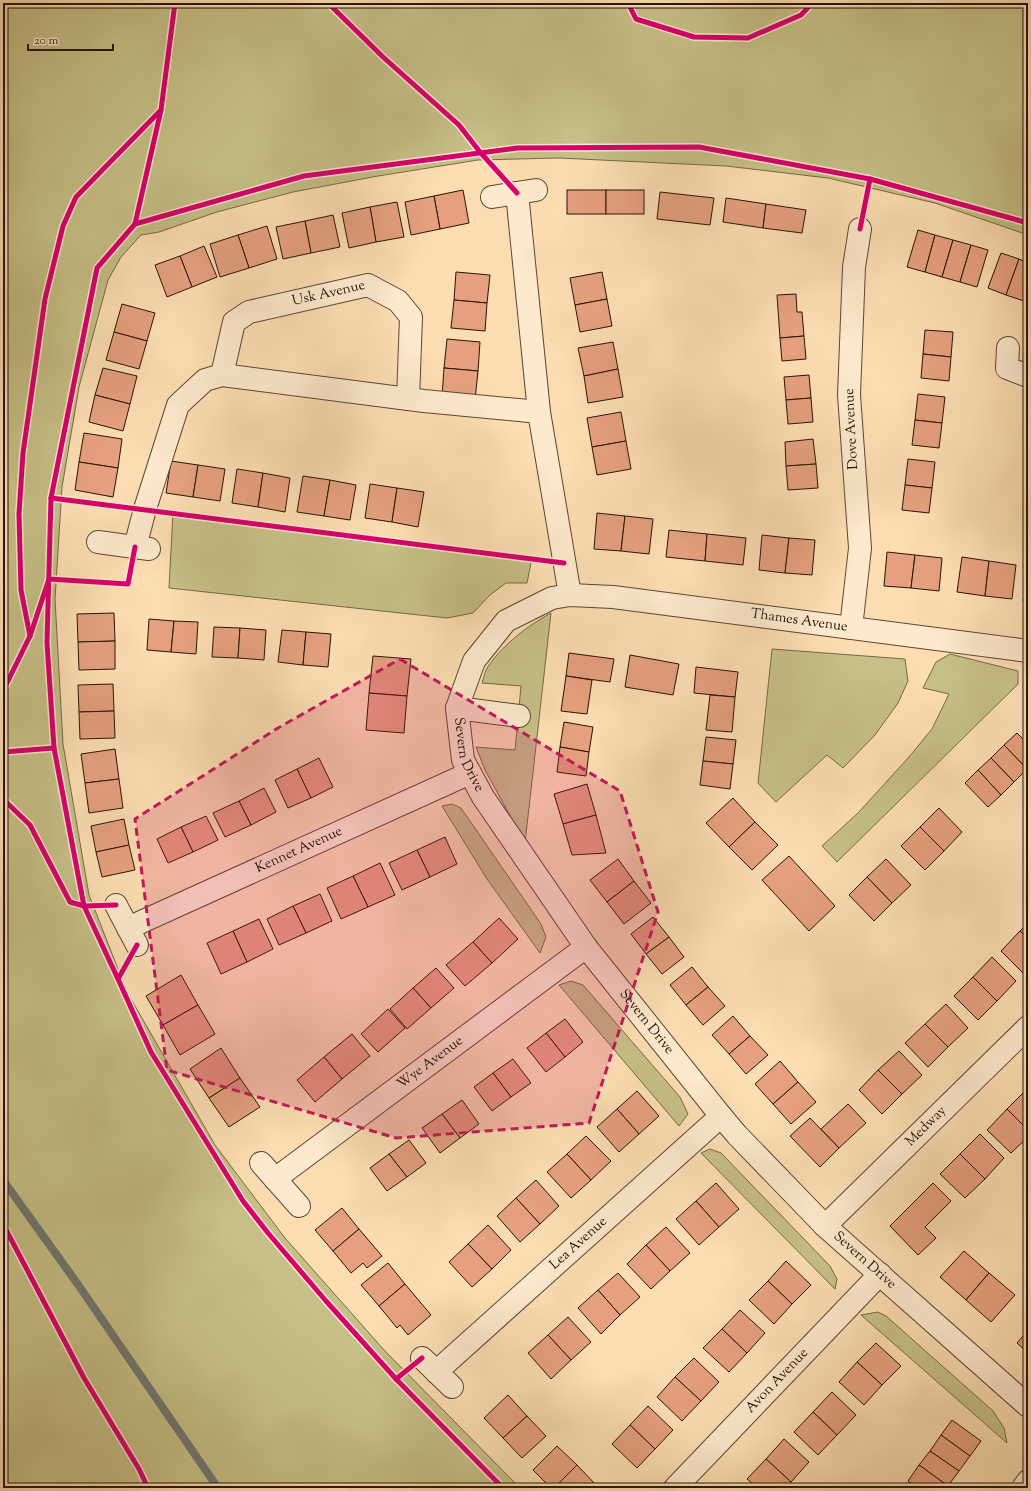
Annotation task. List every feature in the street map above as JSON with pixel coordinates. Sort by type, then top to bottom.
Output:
[{"type":"street","points":[[492,197],[527,192],[539,412],[570,595]]},
{"type":"street","name":"Dove Avenue","points":[[851,628],[860,548],[850,395],[854,267],[860,229]]},
{"type":"street","name":"Usk Avenue","points":[[222,375],[234,322],[248,312],[368,285],[398,301],[411,317],[408,399]]},
{"type":"street","points":[[1008,348],[1007,368],[1028,376]]},
{"type":"street","points":[[98,542],[142,548],[145,510],[178,405],[205,380],[222,375],[408,399],[539,412]]},
{"type":"street","name":"Thames Avenue","points":[[570,595],[613,597],[1028,651]]},
{"type":"street","name":"Severn Drive","points":[[570,595],[552,598],[506,621],[474,660],[457,708],[463,760],[483,797],[586,947],[737,1135],[825,1226],[1028,1406]]},
{"type":"street","points":[[457,708],[518,716]]},
{"type":"street","name":"Kennet Avenue","points":[[116,905],[133,937],[470,773]]},
{"type":"street","name":"Wye Avenue","points":[[275,1179],[586,947]]},
{"type":"street","name":"Medway","points":[[825,1226],[1028,1026]]},
{"type":"street","name":"Lea Avenue","points":[[452,1387],[429,1365],[721,1116]]},
{"type":"street","points":[[261,1162],[299,1206]]},
{"type":"street","name":"Avon Avenue","points":[[675,1488],[880,1274]]},
{"type":"street","points":[[1023,1488],[1028,1481]]},
{"type":"highlighted area","points":[[400,659],[620,791],[658,912],[589,1123],[396,1138],[167,1070],[135,819],[278,728]]},
{"type":"shaded area","points":[[3,3],[1028,3],[1028,235],[935,203],[828,178],[726,166],[559,158],[478,160],[378,176],[293,192],[217,212],[159,232],[141,235],[121,257],[108,280],[79,387],[62,487],[55,599],[63,744],[89,895],[127,992],[215,1145],[285,1238],[384,1350],[520,1488],[3,1488]]},
{"type":"shaded area","points":[[173,513],[532,558],[527,583],[506,583],[490,595],[473,613],[447,618],[169,588]]},
{"type":"shaded area","points":[[551,613],[525,843],[485,770],[476,747],[515,750],[521,686],[482,683],[488,667],[495,657],[525,630]]},
{"type":"shaded area","points":[[772,649],[905,659],[908,681],[898,703],[875,735],[843,768],[827,755],[776,802],[758,783]]},
{"type":"shaded area","points":[[950,654],[1018,671],[1018,684],[837,862],[822,846],[858,813],[909,757],[932,729],[949,694],[923,688],[936,662]]},
{"type":"shaded area","points":[[452,804],[461,808],[541,924],[546,937],[540,953],[487,879],[442,806]]},
{"type":"shaded area","points":[[571,981],[583,985],[680,1097],[688,1114],[679,1126],[559,985]]},
{"type":"shaded area","points":[[710,1149],[721,1153],[830,1266],[837,1279],[835,1289],[701,1153]]},
{"type":"shaded area","points":[[878,1312],[886,1316],[993,1411],[1004,1428],[1007,1443],[861,1315]]},
{"type":"building","points":[[463,190],[469,223],[440,229],[434,196]]},
{"type":"building","points":[[567,190],[606,190],[606,214],[567,214]]},
{"type":"building","points":[[606,190],[644,190],[644,214],[606,214]]},
{"type":"building","points":[[660,192],[714,198],[710,225],[657,219]]},
{"type":"building","points":[[434,196],[440,229],[411,235],[405,202]]},
{"type":"building","points":[[726,198],[766,204],[763,228],[723,222]]},
{"type":"building","points":[[397,202],[404,237],[376,242],[370,207]]},
{"type":"building","points":[[766,204],[806,210],[802,233],[763,228]]},
{"type":"building","points":[[370,207],[376,242],[349,248],[342,213]]},
{"type":"building","points":[[333,215],[340,247],[311,253],[305,221]]},
{"type":"building","points":[[305,221],[311,253],[283,259],[276,227]]},
{"type":"building","points":[[267,226],[277,259],[249,268],[238,235]]},
{"type":"building","points":[[918,230],[935,235],[925,272],[907,267]]},
{"type":"building","points":[[238,235],[249,268],[220,277],[210,244]]},
{"type":"building","points":[[935,235],[953,240],[942,277],[925,272]]},
{"type":"building","points":[[953,240],[971,245],[960,282],[942,277]]},
{"type":"building","points":[[971,245],[988,250],[977,287],[960,282]]},
{"type":"building","points":[[204,246],[217,277],[192,287],[180,256]]},
{"type":"building","points":[[1001,253],[1019,259],[1006,295],[988,288]]},
{"type":"building","points":[[180,256],[192,287],[167,297],[155,265]]},
{"type":"building","points":[[1019,259],[1028,263],[1028,291],[1024,301],[1006,295]]},
{"type":"building","points":[[456,272],[490,275],[487,303],[454,300]]},
{"type":"building","points":[[602,272],[607,299],[575,305],[570,278]]},
{"type":"building","points":[[796,294],[797,312],[802,312],[804,336],[780,338],[777,295]]},
{"type":"building","points":[[607,299],[612,326],[580,332],[575,305]]},
{"type":"building","points":[[454,300],[487,303],[485,331],[451,328]]},
{"type":"building","points":[[122,304],[155,313],[147,341],[114,332]]},
{"type":"building","points":[[925,330],[953,332],[951,357],[923,354]]},
{"type":"building","points":[[114,332],[147,341],[139,369],[106,360]]},
{"type":"building","points":[[804,336],[806,359],[782,361],[780,338]]},
{"type":"building","points":[[447,339],[480,342],[478,371],[444,368]]},
{"type":"building","points":[[613,342],[618,369],[584,376],[578,348]]},
{"type":"building","points":[[923,354],[951,357],[949,381],[921,378]]},
{"type":"building","points":[[103,368],[137,376],[130,404],[95,395]]},
{"type":"building","points":[[444,368],[478,371],[475,400],[442,397]]},
{"type":"building","points":[[618,369],[623,397],[588,403],[584,376]]},
{"type":"building","points":[[809,375],[811,398],[786,400],[784,377]]},
{"type":"building","points":[[918,394],[945,397],[942,423],[915,420]]},
{"type":"building","points":[[95,395],[130,404],[123,431],[89,422]]},
{"type":"building","points":[[811,398],[813,422],[788,424],[786,400]]},
{"type":"building","points":[[621,412],[626,441],[592,447],[587,418]]},
{"type":"building","points":[[915,420],[942,423],[939,448],[912,445]]},
{"type":"building","points":[[84,433],[122,439],[118,468],[79,462]]},
{"type":"building","points":[[813,439],[816,464],[786,466],[785,442]]},
{"type":"building","points":[[626,441],[631,469],[597,475],[592,447]]},
{"type":"building","points":[[908,459],[935,462],[932,488],[905,485]]},
{"type":"building","points":[[171,461],[198,465],[193,497],[166,493]]},
{"type":"building","points":[[79,462],[118,468],[113,497],[75,490]]},
{"type":"building","points":[[816,464],[818,488],[788,490],[786,466]]},
{"type":"building","points":[[198,465],[225,469],[220,501],[193,497]]},
{"type":"building","points":[[237,469],[263,473],[258,507],[232,503]]},
{"type":"building","points":[[263,473],[290,478],[285,512],[258,507]]},
{"type":"building","points":[[303,476],[330,480],[324,516],[297,512]]},
{"type":"building","points":[[330,480],[356,485],[350,520],[324,516]]},
{"type":"building","points":[[370,484],[397,488],[392,522],[365,518]]},
{"type":"building","points":[[905,485],[932,488],[929,513],[902,510]]},
{"type":"building","points":[[397,488],[424,492],[418,527],[392,522]]},
{"type":"building","points":[[597,513],[625,516],[621,551],[594,549]]},
{"type":"building","points":[[625,516],[653,519],[649,554],[621,551]]},
{"type":"building","points":[[669,530],[707,534],[705,561],[666,557]]},
{"type":"building","points":[[707,534],[746,538],[743,565],[705,561]]},
{"type":"building","points":[[762,535],[789,538],[785,573],[759,570]]},
{"type":"building","points":[[789,538],[815,540],[812,575],[785,573]]},
{"type":"building","points":[[887,552],[915,555],[911,588],[884,586]]},
{"type":"building","points":[[915,555],[942,558],[939,591],[911,588]]},
{"type":"building","points":[[962,557],[989,561],[985,596],[957,592]]},
{"type":"building","points":[[989,561],[1016,565],[1012,599],[985,596]]},
{"type":"building","points":[[1028,567],[1028,602],[1023,601]]},
{"type":"building","points":[[114,613],[115,641],[78,642],[77,614]]},
{"type":"building","points":[[149,619],[174,621],[171,652],[147,650]]},
{"type":"building","points":[[174,621],[198,622],[196,654],[171,652]]},
{"type":"building","points":[[214,627],[240,628],[238,658],[212,657]]},
{"type":"building","points":[[240,628],[266,630],[264,660],[238,658]]},
{"type":"building","points":[[282,630],[306,632],[303,665],[278,662]]},
{"type":"building","points":[[306,632],[331,634],[328,667],[303,665]]},
{"type":"building","points":[[115,641],[115,669],[79,670],[78,642]]},
{"type":"building","points":[[569,653],[614,659],[610,682],[566,676]]},
{"type":"building","points":[[630,655],[679,664],[673,695],[625,687]]},
{"type":"building","points":[[373,656],[411,659],[407,696],[369,693]]},
{"type":"building","points":[[696,667],[738,672],[735,697],[694,693]]},
{"type":"building","points":[[566,676],[592,680],[587,714],[561,711]]},
{"type":"building","points":[[113,684],[114,711],[79,712],[78,685]]},
{"type":"building","points":[[369,693],[407,696],[404,733],[366,730]]},
{"type":"building","points":[[710,695],[735,697],[732,732],[706,730]]},
{"type":"building","points":[[114,711],[115,738],[80,739],[79,712]]},
{"type":"building","points":[[564,722],[593,727],[589,752],[560,747]]},
{"type":"building","points":[[1017,733],[1028,744],[1027,769],[1004,745]]},
{"type":"building","points":[[706,737],[736,740],[733,764],[703,761]]},
{"type":"building","points":[[1004,745],[1027,769],[1014,782],[991,758]]},
{"type":"building","points":[[560,747],[589,752],[586,776],[557,772]]},
{"type":"building","points":[[115,749],[119,779],[85,783],[81,754]]},
{"type":"building","points":[[319,758],[333,787],[311,798],[297,769]]},
{"type":"building","points":[[991,758],[1014,782],[1001,795],[978,770]]},
{"type":"building","points":[[703,761],[733,764],[730,789],[700,785]]},
{"type":"building","points":[[297,769],[311,798],[288,808],[275,780]]},
{"type":"building","points":[[978,770],[1001,795],[988,807],[965,783]]},
{"type":"building","points":[[119,779],[123,808],[89,813],[85,783]]},
{"type":"building","points":[[587,784],[596,815],[563,824],[554,794]]},
{"type":"building","points":[[264,788],[276,812],[251,825],[239,801]]},
{"type":"building","points":[[733,798],[755,822],[729,847],[706,823]]},
{"type":"building","points":[[239,801],[251,825],[225,837],[213,813]]},
{"type":"building","points":[[939,808],[962,832],[944,851],[920,827]]},
{"type":"building","points":[[596,815],[606,853],[572,855],[563,824]]},
{"type":"building","points":[[206,816],[218,840],[193,852],[181,827]]},
{"type":"building","points":[[124,819],[129,845],[96,852],[91,826]]},
{"type":"building","points":[[755,822],[778,845],[752,870],[729,847]]},
{"type":"building","points":[[181,827],[193,852],[168,863],[157,839]]},
{"type":"building","points":[[920,827],[944,851],[925,870],[901,846]]},
{"type":"building","points":[[445,837],[457,864],[430,877],[417,850]]},
{"type":"building","points":[[129,845],[135,870],[102,877],[96,852]]},
{"type":"building","points":[[417,850],[430,877],[402,890],[389,863]]},
{"type":"building","points":[[789,856],[835,906],[809,931],[762,880]]},
{"type":"building","points":[[618,859],[634,881],[607,902],[590,880]]},
{"type":"building","points":[[886,859],[911,885],[892,903],[867,877]]},
{"type":"building","points":[[380,863],[395,895],[368,907],[353,876]]},
{"type":"building","points":[[353,876],[368,907],[341,919],[327,888]]},
{"type":"building","points":[[867,877],[892,903],[874,921],[849,895]]},
{"type":"building","points":[[634,881],[651,903],[624,924],[607,902]]},
{"type":"building","points":[[320,894],[332,921],[306,933],[293,906]]},
{"type":"building","points":[[293,906],[306,933],[279,945],[267,919]]},
{"type":"building","points":[[653,917],[669,937],[646,954],[631,934]]},
{"type":"building","points":[[499,918],[518,939],[492,963],[473,942]]},
{"type":"building","points":[[259,919],[273,949],[247,962],[233,931]]},
{"type":"building","points":[[1028,923],[1028,939],[1020,931]]},
{"type":"building","points":[[233,931],[247,962],[221,974],[207,943]]},
{"type":"building","points":[[1020,931],[1028,939],[1028,971],[1025,975],[1001,951]]},
{"type":"building","points":[[669,937],[684,957],[662,974],[646,954]]},
{"type":"building","points":[[473,942],[492,963],[465,986],[446,965]]},
{"type":"building","points":[[992,957],[1016,981],[997,1001],[973,977]]},
{"type":"building","points":[[692,967],[708,987],[686,1005],[670,985]]},
{"type":"building","points":[[436,968],[454,988],[431,1008],[413,988]]},
{"type":"building","points":[[181,975],[198,1005],[163,1025],[146,996]]},
{"type":"building","points":[[973,977],[997,1001],[978,1020],[954,996]]},
{"type":"building","points":[[708,987],[725,1006],[703,1025],[686,1005]]},
{"type":"building","points":[[413,988],[431,1008],[407,1029],[390,1009]]},
{"type":"building","points":[[946,1004],[968,1028],[948,1047],[925,1024]]},
{"type":"building","points":[[198,1005],[215,1034],[180,1055],[163,1025]]},
{"type":"building","points":[[388,1009],[405,1028],[378,1052],[361,1034]]},
{"type":"building","points":[[733,1016],[750,1036],[729,1054],[712,1035]]},
{"type":"building","points":[[565,1019],[583,1042],[565,1057],[546,1033]]},
{"type":"building","points":[[925,1024],[948,1047],[928,1067],[905,1043]]},
{"type":"building","points":[[546,1033],[565,1057],[546,1072],[527,1048]]},
{"type":"building","points":[[352,1034],[370,1056],[342,1079],[324,1057]]},
{"type":"building","points":[[750,1036],[768,1055],[746,1074],[729,1054]]},
{"type":"building","points":[[221,1048],[240,1078],[209,1098],[190,1069]]},
{"type":"building","points":[[899,1051],[922,1075],[902,1094],[878,1070]]},
{"type":"building","points":[[324,1057],[342,1079],[315,1102],[297,1080]]},
{"type":"building","points":[[513,1059],[531,1083],[511,1097],[493,1073]]},
{"type":"building","points":[[780,1061],[798,1082],[773,1104],[755,1084]]},
{"type":"building","points":[[878,1070],[902,1094],[882,1114],[859,1090]]},
{"type":"building","points":[[493,1073],[511,1097],[492,1111],[474,1087]]},
{"type":"building","points":[[240,1078],[260,1107],[229,1127],[209,1098]]},
{"type":"building","points":[[798,1082],[816,1102],[791,1124],[773,1104]]},
{"type":"building","points":[[1027,1089],[1028,1090],[1028,1130],[1007,1109]]},
{"type":"building","points":[[637,1091],[659,1116],[639,1134],[617,1109]]},
{"type":"building","points":[[462,1100],[479,1124],[460,1138],[442,1114]]},
{"type":"building","points":[[848,1104],[866,1123],[839,1148],[821,1129]]},
{"type":"building","points":[[617,1109],[639,1134],[619,1152],[597,1127]]},
{"type":"building","points":[[1007,1109],[1028,1130],[1028,1137],[1011,1153],[987,1130]]},
{"type":"building","points":[[442,1114],[460,1138],[440,1153],[422,1128]]},
{"type":"building","points":[[810,1118],[839,1148],[820,1167],[790,1136]]},
{"type":"building","points":[[980,1134],[1004,1158],[985,1179],[960,1154]]},
{"type":"building","points":[[586,1136],[611,1161],[591,1180],[567,1154]]},
{"type":"building","points":[[409,1140],[426,1163],[407,1177],[389,1154]]},
{"type":"building","points":[[389,1154],[407,1177],[387,1191],[370,1168]]},
{"type":"building","points":[[567,1154],[591,1180],[571,1198],[547,1172]]},
{"type":"building","points":[[960,1154],[985,1179],[965,1198],[940,1174]]},
{"type":"building","points":[[536,1180],[559,1206],[540,1224],[516,1198]]},
{"type":"building","points":[[716,1183],[739,1209],[719,1227],[696,1201]]},
{"type":"building","points":[[933,1183],[951,1201],[925,1227],[936,1238],[918,1255],[890,1226]]},
{"type":"building","points":[[516,1198],[540,1224],[520,1242],[497,1216]]},
{"type":"building","points":[[696,1201],[719,1227],[699,1245],[676,1219]]},
{"type":"building","points":[[342,1208],[359,1229],[333,1251],[315,1230]]},
{"type":"building","points":[[488,1225],[511,1250],[492,1269],[468,1244]]},
{"type":"building","points":[[666,1227],[690,1253],[670,1271],[646,1245]]},
{"type":"building","points":[[359,1229],[382,1256],[367,1268],[363,1263],[351,1273],[333,1251]]},
{"type":"building","points":[[468,1244],[492,1269],[472,1287],[449,1262]]},
{"type":"building","points":[[646,1245],[670,1271],[651,1289],[627,1264]]},
{"type":"building","points":[[964,1251],[989,1273],[966,1300],[940,1277]]},
{"type":"building","points":[[786,1261],[811,1285],[792,1304],[768,1281]]},
{"type":"building","points":[[388,1263],[405,1284],[379,1306],[361,1285]]},
{"type":"building","points":[[618,1273],[640,1297],[620,1315],[598,1290]]},
{"type":"building","points":[[989,1273],[1015,1295],[991,1322],[966,1300]]},
{"type":"building","points":[[768,1281],[792,1304],[774,1324],[749,1300]]},
{"type":"building","points":[[405,1284],[431,1315],[408,1335],[400,1325],[397,1328],[379,1306]]},
{"type":"building","points":[[598,1290],[620,1315],[601,1334],[578,1308]]},
{"type":"building","points":[[740,1310],[765,1333],[747,1353],[722,1329]]},
{"type":"building","points":[[568,1317],[591,1342],[571,1360],[548,1335]]},
{"type":"building","points":[[722,1329],[747,1353],[729,1372],[703,1348]]},
{"type":"building","points":[[1028,1330],[1028,1353],[1017,1343]]},
{"type":"building","points":[[548,1335],[571,1360],[551,1379],[528,1353]]},
{"type":"building","points":[[876,1343],[901,1366],[882,1385],[857,1362]]},
{"type":"building","points":[[694,1358],[719,1382],[701,1401],[675,1377]]},
{"type":"building","points":[[857,1362],[882,1385],[864,1405],[839,1382]]},
{"type":"building","points":[[675,1377],[701,1401],[682,1421],[657,1397]]},
{"type":"building","points":[[832,1392],[856,1415],[837,1435],[813,1412]]},
{"type":"building","points":[[508,1395],[527,1416],[503,1438],[484,1418]]},
{"type":"building","points":[[648,1406],[673,1430],[655,1449],[630,1425]]},
{"type":"building","points":[[813,1412],[837,1435],[818,1455],[794,1432]]},
{"type":"building","points":[[527,1416],[546,1436],[522,1458],[503,1438]]},
{"type":"building","points":[[952,1420],[981,1441],[970,1456],[941,1435]]},
{"type":"building","points":[[630,1425],[655,1449],[637,1468],[612,1444]]},
{"type":"building","points":[[941,1435],[970,1456],[959,1471],[930,1451]]},
{"type":"building","points":[[784,1439],[809,1462],[791,1482],[766,1459]]},
{"type":"building","points":[[557,1446],[577,1465],[554,1488],[551,1488],[533,1470]]},
{"type":"building","points":[[930,1451],[959,1471],[948,1486],[919,1465]]},
{"type":"building","points":[[766,1459],[791,1482],[785,1488],[758,1488],[747,1479]]},
{"type":"building","points":[[577,1465],[596,1485],[593,1488],[554,1488]]},
{"type":"building","points":[[919,1465],[948,1486],[947,1488],[919,1488],[908,1481]]},
{"type":"waterway","points":[[3,1180],[79,1286],[218,1488]]},
{"type":"cycle path","points":[[30,636],[21,590],[19,514],[23,453],[45,299],[63,226],[76,197],[161,110],[175,3]]},
{"type":"cycle path","points":[[328,3],[383,57],[459,125],[480,152],[517,193]]},
{"type":"cycle path","points":[[628,3],[636,19],[694,37],[748,38],[801,15],[812,3]]},
{"type":"cycle path","points":[[135,224],[161,110]]},
{"type":"cycle path","points":[[564,563],[51,498],[97,268],[135,224],[304,176],[517,148],[699,147],[870,179]]},
{"type":"cycle path","points":[[860,229],[870,179],[1028,223]]},
{"type":"cycle path","points":[[51,498],[47,643],[54,748],[84,906],[118,979]]},
{"type":"cycle path","points":[[3,691],[30,636],[49,579],[128,584],[135,547]]},
{"type":"cycle path","points":[[3,752],[54,748]]},
{"type":"cycle path","points":[[3,799],[30,825],[70,902],[84,906],[116,905]]},
{"type":"cycle path","points":[[137,945],[118,979],[151,1052],[243,1201],[268,1233],[326,1301],[396,1379]]},
{"type":"cycle path","points":[[3,1224],[84,1378],[139,1469],[148,1488]]},
{"type":"cycle path","points":[[422,1358],[396,1379],[503,1488]]}]
